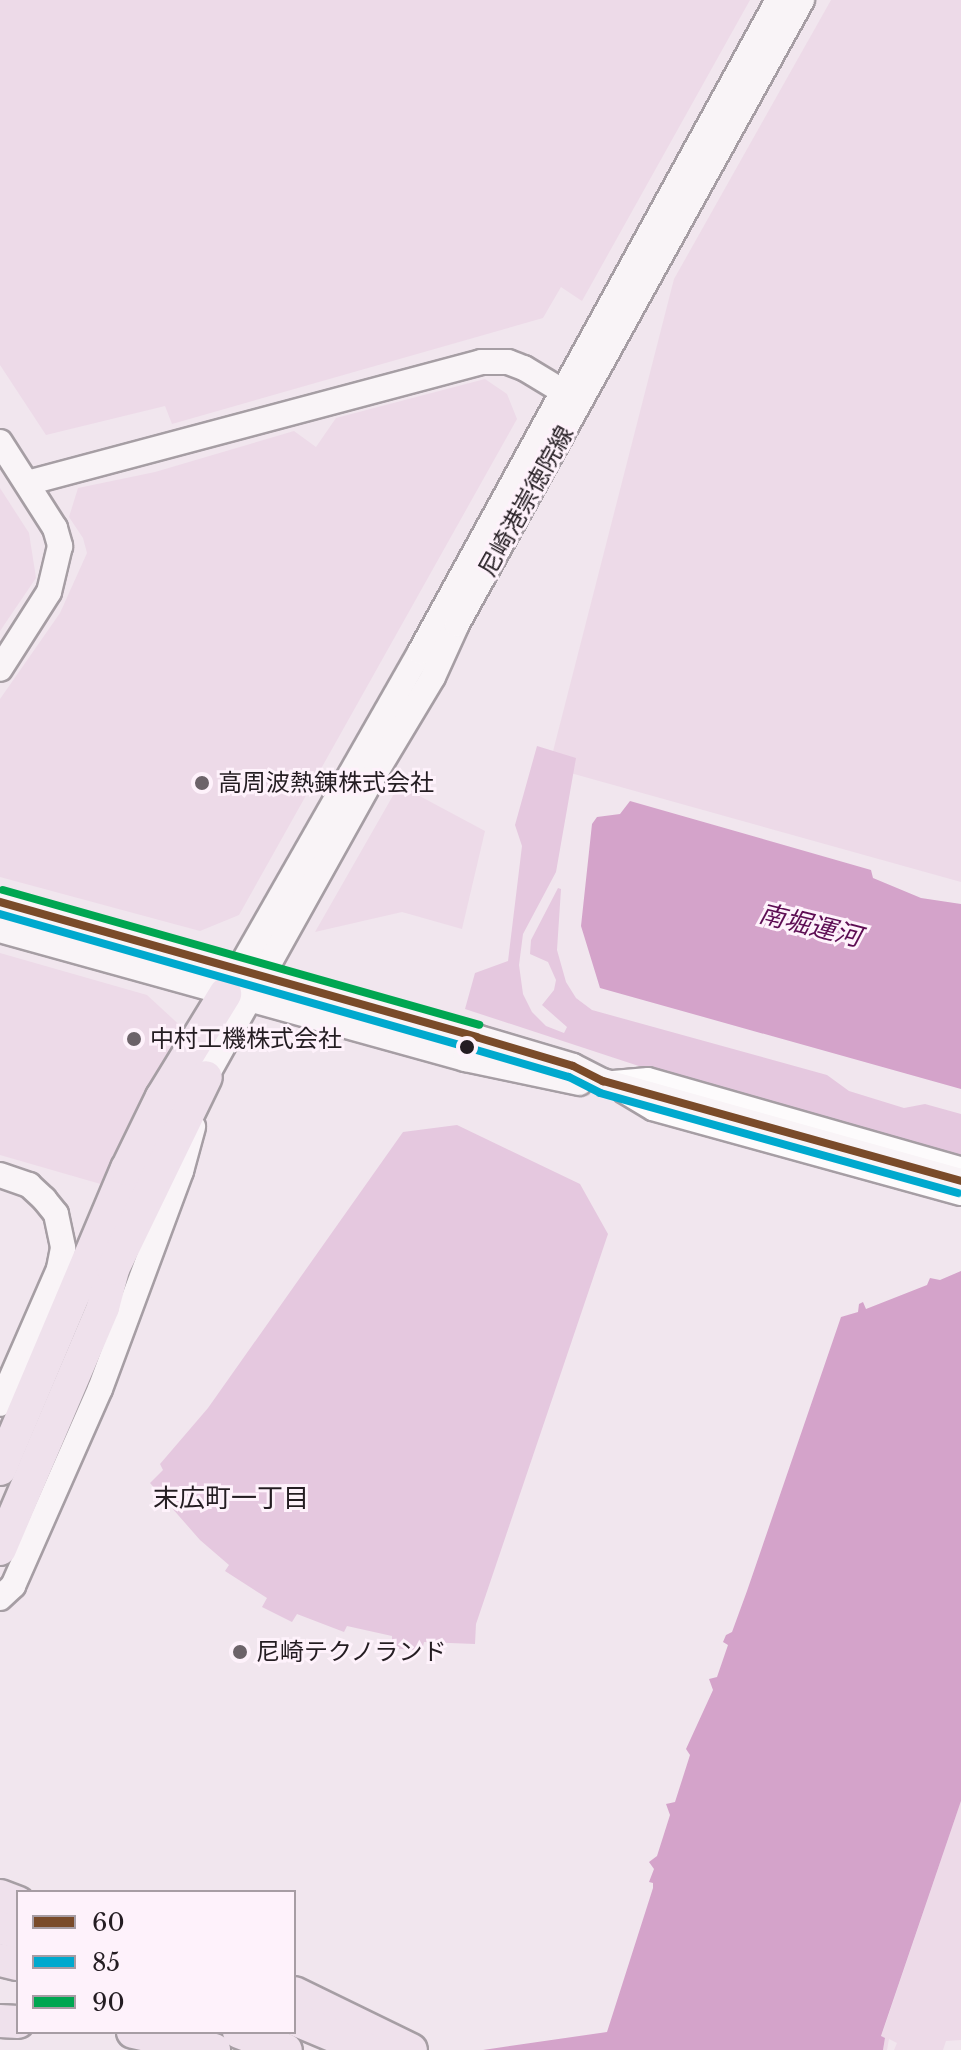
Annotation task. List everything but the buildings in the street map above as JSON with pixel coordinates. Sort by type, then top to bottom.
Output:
[{"type":"highway","points":[[0,1549],[162,1097],[237,988]]},
{"type":"highway","points":[[2,1463],[88,1301],[113,1269],[206,1077]]},
{"type":"highway","points":[[0,1510],[88,1301]]},
{"type":"highway","points":[[296,1994],[411,2050]]},
{"type":"highway","points":[[296,2020],[368,2050]]},
{"type":"highway","points":[[142,2034],[214,2050]]},
{"type":"highway","points":[[244,2034],[286,2050]]},
{"type":"street","name":"尼崎港崇徳院線","points":[[0,1598],[13,1586],[23,1566],[100,1389],[181,1171],[206,1077],[237,988],[778,0]]},
{"type":"street","name":"尼崎港崇徳院線","points":[[261,977],[370,782],[433,677],[457,624],[802,0]]},
{"type":"street","points":[[27,483],[481,362],[508,362],[562,391]]},
{"type":"street","points":[[0,442],[55,528],[60,546],[58,567],[49,592],[0,669]]},
{"type":"street","points":[[0,902],[237,988],[465,1059],[583,1084],[648,1077],[961,1166]]},
{"type":"street","points":[[0,930],[237,988],[261,977],[573,1066],[652,1111],[961,1196]]},
{"type":"street","points":[[603,1081],[961,1181]]},
{"type":"street","points":[[0,1175],[29,1185],[44,1199],[56,1214],[63,1248],[48,1295],[0,1404]]},
{"type":"shaded area","points":[[0,0],[750,0],[582,301],[561,287],[543,318],[172,424],[165,406],[46,435],[0,365]]},
{"type":"shaded area","points":[[831,0],[961,0],[961,882],[549,767],[674,279]]},
{"type":"shaded area","points":[[485,379],[507,394],[517,419],[239,915],[200,931],[0,877],[0,699],[60,613],[87,553],[83,538],[69,517],[78,488],[155,472],[294,431],[316,447],[336,418]]},
{"type":"shaded area","points":[[0,488],[29,533],[36,578],[0,631]]},
{"type":"shaded area","points":[[537,746],[576,758],[556,872],[523,934],[519,965],[523,994],[532,1012],[546,1026],[564,1033],[567,1027],[542,1005],[554,990],[556,980],[548,962],[530,954],[531,940],[558,888],[561,889],[557,950],[566,982],[576,998],[592,1010],[827,1075],[849,1091],[904,1108],[925,1104],[961,1114],[961,1158],[654,1071],[465,1009],[475,973],[508,961],[522,846],[515,825]]},
{"type":"shaded area","points":[[399,785],[485,831],[462,929],[402,912],[315,932]]},
{"type":"shaded area","points":[[0,953],[147,995],[186,1031],[104,1185],[0,1155]]},
{"type":"shaded area","points":[[457,1125],[580,1184],[608,1234],[476,1624],[475,1644],[424,1642],[422,1651],[392,1648],[392,1636],[347,1626],[344,1632],[297,1614],[292,1622],[262,1607],[267,1598],[225,1571],[229,1565],[200,1540],[150,1483],[163,1470],[160,1464],[208,1408],[403,1132]]},
{"type":"shaded area","points":[[961,1801],[961,2040],[946,2041],[943,2050],[894,2050],[897,2043],[889,2039],[887,2050],[883,2050],[885,2039],[881,2037]]},
{"type":"water","name":"南堀運河","points":[[630,801],[871,870],[873,878],[921,898],[961,904],[961,1089],[600,988],[581,926],[592,824],[597,817],[620,814]]},
{"type":"water","points":[[961,1271],[961,1801],[881,2036],[885,2038],[883,2050],[483,2050],[607,2032],[653,1888],[653,1883],[649,1882],[654,1869],[649,1862],[657,1856],[670,1815],[666,1804],[675,1802],[690,1755],[686,1749],[713,1690],[709,1679],[717,1677],[728,1645],[723,1642],[726,1635],[732,1632],[747,1591],[841,1317],[858,1312],[859,1304],[863,1302],[866,1309],[927,1285],[930,1278],[940,1280]]},
{"type":"transit line","name":"90","points":[[3,890],[479,1025]]},
{"type":"transit line","name":"60","points":[[0,902],[476,1037],[573,1066],[603,1081],[961,1181]]},
{"type":"transit line","name":"85","points":[[0,914],[569,1077],[600,1093],[958,1193]]},
{"type":"place","name":"高周波熱錬株式会社","points":[[202,783]]},
{"type":"place","name":"中村工機株式会社","points":[[134,1039]]},
{"type":"place","name":"尼崎テクノランド","points":[[240,1652]]},
{"type":"district","name":"末広町一丁目","points":[[231,1499]]}]
